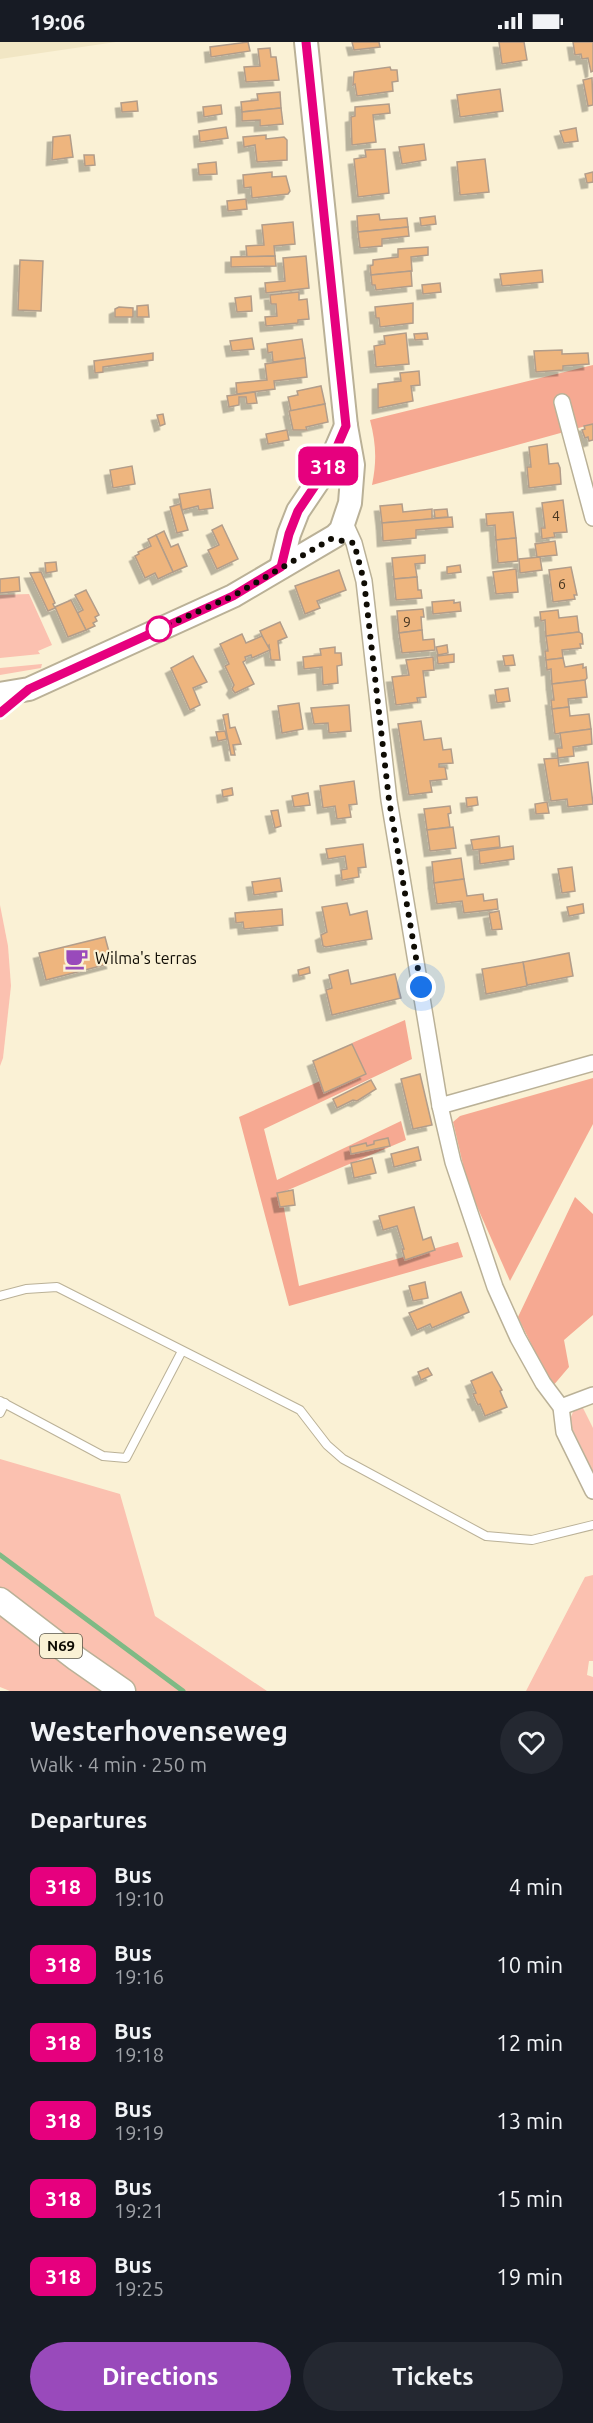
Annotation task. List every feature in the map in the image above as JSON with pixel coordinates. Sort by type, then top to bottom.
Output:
[{"type":"main road","name":"N69","points":[[0,1600],[123,1691]]},
{"type":"street","points":[[0,694],[29,689],[233,596],[331,539],[341,530],[347,512],[353,465],[346,426],[306,42]]},
{"type":"street","points":[[562,402],[593,518]]},
{"type":"street","points":[[281,567],[289,534],[298,511],[329,465],[346,426]]},
{"type":"street","points":[[316,485],[337,488],[347,512],[364,581],[389,800],[440,1106],[453,1162],[484,1260],[518,1338],[548,1392],[561,1407],[564,1432],[593,1491]]},
{"type":"street","points":[[298,511],[302,525],[310,535],[317,539],[354,543]]},
{"type":"street","points":[[0,713],[29,689]]},
{"type":"street","points":[[440,1106],[593,1063]]},
{"type":"street","points":[[561,1407],[593,1395]]},
{"type":"lane","points":[[0,1296],[26,1289],[57,1287],[300,1410],[327,1445],[342,1459],[486,1536],[532,1540],[593,1525]]},
{"type":"lane","points":[[0,1413],[2,1402],[103,1456],[126,1458],[182,1351]]},
{"type":"shaded area","points":[[0,42],[116,42],[0,59]]},
{"type":"shaded area","points":[[593,365],[593,424],[372,485],[375,452],[370,420]]},
{"type":"shaded area","points":[[29,594],[52,645],[38,651],[40,654],[0,658],[0,595]]},
{"type":"shaded area","points":[[42,664],[41,668],[0,675],[0,668]]},
{"type":"shaded area","points":[[0,905],[8,946],[11,986],[3,1058],[0,1066]]},
{"type":"shaded area","points":[[405,1020],[412,1059],[264,1129],[277,1180],[401,1121],[406,1140],[281,1193],[299,1286],[458,1242],[463,1257],[289,1306],[239,1117],[361,1063],[352,1043]]},
{"type":"shaded area","points":[[593,1078],[593,1124],[510,1281],[468,1186],[453,1122],[460,1116]]},
{"type":"shaded area","points":[[575,1197],[593,1214],[593,1315],[564,1340],[569,1367],[552,1387],[518,1317]]},
{"type":"shaded area","points":[[581,1404],[593,1428],[593,1472],[569,1422],[575,1407]]},
{"type":"shaded area","points":[[0,1459],[120,1494],[155,1616],[267,1691],[136,1691],[0,1588]]},
{"type":"shaded area","points":[[593,1575],[593,1661],[589,1661],[587,1675],[593,1677],[593,1691],[526,1691],[585,1577]]},
{"type":"shaded area","points":[[0,1611],[110,1691],[10,1691],[0,1687]]},
{"type":"building","points":[[248,42],[250,51],[211,57],[210,47]]},
{"type":"building","points":[[352,42],[379,42],[380,47],[354,50]]},
{"type":"building","points":[[499,42],[524,42],[527,60],[502,64]]},
{"type":"building","points":[[573,42],[593,42],[593,71],[591,72],[588,58],[582,59],[581,54],[575,55]]},
{"type":"building","points":[[270,48],[271,57],[276,57],[279,80],[246,82],[244,67],[260,66],[258,49]]},
{"type":"building","points":[[390,67],[391,70],[397,70],[398,81],[392,82],[393,91],[357,96],[355,84],[353,85],[354,72]]},
{"type":"building","points":[[592,78],[593,105],[588,106],[583,80]]},
{"type":"building","points":[[500,89],[503,111],[460,117],[457,95]]},
{"type":"building","points":[[280,92],[281,108],[242,112],[241,102],[258,100],[257,94]]},
{"type":"building","points":[[137,101],[138,111],[122,112],[121,103]]},
{"type":"building","points":[[389,104],[390,113],[373,115],[376,142],[352,145],[351,117],[355,116],[355,107]]},
{"type":"building","points":[[221,105],[222,114],[204,117],[203,107]]},
{"type":"building","points":[[281,108],[283,124],[260,126],[260,120],[242,121],[242,112]]},
{"type":"building","points":[[226,127],[228,138],[200,142],[199,131]]},
{"type":"building","points":[[576,128],[578,141],[564,143],[560,131]]},
{"type":"building","points":[[70,135],[73,157],[52,160],[53,137]]},
{"type":"building","points":[[266,135],[266,139],[284,137],[287,140],[287,160],[257,162],[255,145],[244,147],[243,137]]},
{"type":"building","points":[[424,144],[426,160],[402,164],[399,147]]},
{"type":"building","points":[[385,149],[389,193],[358,197],[354,159],[366,157],[365,150]]},
{"type":"building","points":[[84,155],[94,155],[95,165],[85,166]]},
{"type":"building","points":[[485,159],[489,192],[460,195],[457,162]]},
{"type":"building","points":[[216,162],[217,174],[199,175],[198,164]]},
{"type":"building","points":[[272,172],[272,177],[286,176],[290,191],[288,194],[252,198],[251,187],[244,188],[243,175]]},
{"type":"building","points":[[593,172],[593,182],[587,183],[585,174]]},
{"type":"building","points":[[246,199],[247,209],[228,211],[227,201]]},
{"type":"building","points":[[379,214],[380,220],[407,218],[408,227],[358,232],[357,216]]},
{"type":"building","points":[[435,216],[436,224],[421,226],[420,218]]},
{"type":"building","points":[[293,222],[295,244],[274,246],[275,256],[247,257],[246,246],[264,245],[262,225]]},
{"type":"building","points":[[408,227],[409,236],[382,239],[382,246],[360,248],[358,232]]},
{"type":"building","points":[[428,247],[428,255],[411,257],[412,271],[371,275],[370,266],[373,265],[373,260],[398,257],[398,249]]},
{"type":"building","points":[[275,256],[276,266],[231,267],[231,257]]},
{"type":"building","points":[[306,256],[309,288],[266,293],[265,283],[285,281],[283,258]]},
{"type":"building","points":[[20,260],[43,261],[41,311],[18,310]]},
{"type":"building","points":[[542,270],[543,282],[502,286],[500,274]]},
{"type":"building","points":[[411,271],[412,286],[376,290],[375,285],[372,285],[371,275]]},
{"type":"building","points":[[440,283],[441,292],[423,294],[422,285]]},
{"type":"building","points":[[299,292],[299,300],[307,299],[309,319],[298,320],[298,323],[266,326],[265,317],[277,316],[276,304],[271,304],[270,295]]},
{"type":"building","points":[[251,296],[252,311],[237,312],[235,298]]},
{"type":"building","points":[[413,303],[413,323],[380,327],[375,307]]},
{"type":"building","points":[[148,305],[149,317],[137,317],[137,306]]},
{"type":"building","points":[[133,308],[133,317],[115,317],[115,309]]},
{"type":"building","points":[[406,333],[409,364],[376,367],[374,346],[385,344],[384,336]]},
{"type":"building","points":[[427,333],[428,339],[415,340],[414,334]]},
{"type":"building","points":[[252,338],[254,349],[232,351],[230,341]]},
{"type":"building","points":[[302,339],[305,358],[273,362],[272,352],[268,353],[267,344]]},
{"type":"building","points":[[562,350],[562,354],[588,353],[589,364],[563,366],[563,370],[536,372],[534,351]]},
{"type":"building","points":[[153,353],[153,360],[103,367],[103,372],[95,373],[94,361]]},
{"type":"building","points":[[305,358],[307,377],[274,381],[275,389],[237,394],[236,383],[267,380],[265,364]]},
{"type":"building","points":[[419,371],[420,385],[411,386],[413,401],[378,408],[378,384],[401,381],[400,373]]},
{"type":"building","points":[[321,386],[325,404],[291,411],[288,397],[298,395],[297,391]]},
{"type":"building","points":[[255,392],[257,403],[247,404],[246,397],[239,397],[239,405],[229,407],[227,396]]},
{"type":"building","points":[[325,404],[328,422],[306,427],[307,430],[293,430],[289,411]]},
{"type":"building","points":[[163,414],[165,424],[160,426],[157,415]]},
{"type":"building","points":[[593,424],[593,440],[589,441],[582,430],[585,429],[584,426]]},
{"type":"building","points":[[287,430],[289,440],[268,444],[266,434]]},
{"type":"building","points":[[547,444],[549,464],[558,463],[561,484],[529,488],[527,467],[531,467],[529,447]]},
{"type":"building","points":[[132,466],[135,484],[113,488],[110,470]]},
{"type":"building","points":[[210,489],[213,508],[199,510],[198,506],[182,510],[179,494]]},
{"type":"building","points":[[563,500],[567,532],[554,533],[555,537],[542,539],[541,528],[545,528],[542,503]]},
{"type":"building","points":[[180,504],[188,530],[177,533],[170,507]]},
{"type":"building","points":[[402,504],[403,512],[432,509],[432,519],[382,523],[380,506]]},
{"type":"building","points":[[447,509],[448,517],[435,518],[434,510]]},
{"type":"building","points":[[513,512],[516,538],[496,540],[495,525],[487,526],[486,514]]},
{"type":"building","points":[[452,517],[453,527],[416,530],[416,538],[383,541],[382,523]]},
{"type":"building","points":[[222,525],[238,559],[217,569],[208,550],[219,545],[212,530]]},
{"type":"building","points":[[164,531],[171,547],[178,544],[187,566],[173,572],[156,535]]},
{"type":"building","points":[[156,535],[173,572],[158,579],[155,573],[145,578],[135,556],[139,554],[138,552],[151,546],[148,539]]},
{"type":"building","points":[[516,538],[518,561],[498,563],[496,540]]},
{"type":"building","points":[[555,541],[557,555],[537,557],[535,544]]},
{"type":"building","points":[[425,555],[425,563],[415,564],[417,577],[394,579],[392,558]]},
{"type":"building","points":[[540,557],[542,570],[520,573],[519,559]]},
{"type":"building","points":[[56,562],[57,571],[46,573],[45,563]]},
{"type":"building","points":[[460,565],[461,572],[447,574],[447,567]]},
{"type":"building","points":[[571,567],[577,595],[574,595],[575,599],[553,602],[549,570]]},
{"type":"building","points":[[516,569],[518,592],[496,594],[493,572]]},
{"type":"building","points":[[339,570],[346,590],[317,601],[320,608],[305,614],[295,586]]},
{"type":"building","points":[[41,572],[55,603],[53,604],[55,608],[48,611],[30,573]]},
{"type":"building","points":[[19,577],[20,591],[0,593],[0,579]]},
{"type":"building","points":[[417,577],[418,590],[421,590],[422,598],[396,600],[394,579]]},
{"type":"building","points":[[86,590],[99,615],[95,617],[97,621],[93,623],[95,626],[86,630],[77,613],[83,610],[75,595]]},
{"type":"building","points":[[71,600],[86,630],[68,637],[55,607]]},
{"type":"building","points":[[454,600],[454,603],[460,602],[461,611],[433,614],[432,602]]},
{"type":"building","points":[[423,609],[422,630],[399,633],[397,611]]},
{"type":"building","points":[[558,610],[559,618],[577,616],[579,632],[546,636],[545,620],[541,621],[540,612]]},
{"type":"building","points":[[280,622],[287,637],[278,641],[280,660],[271,660],[269,645],[267,647],[260,631]]},
{"type":"building","points":[[422,630],[423,640],[434,639],[435,650],[402,653],[399,633]]},
{"type":"building","points":[[579,632],[582,634],[581,648],[562,650],[563,658],[546,660],[545,651],[548,651],[546,636]]},
{"type":"building","points":[[242,634],[246,643],[262,636],[270,650],[252,658],[251,655],[245,657],[246,660],[243,662],[254,684],[235,693],[232,689],[234,685],[225,666],[229,664],[220,644]]},
{"type":"building","points":[[447,645],[448,653],[438,655],[436,647]]},
{"type":"building","points":[[335,647],[335,653],[341,653],[342,665],[337,666],[338,683],[323,685],[322,667],[304,669],[303,657],[321,655],[320,649]]},
{"type":"building","points":[[454,654],[454,662],[438,664],[437,656]]},
{"type":"building","points":[[513,655],[515,665],[505,666],[503,656]]},
{"type":"building","points":[[193,656],[207,682],[193,688],[200,705],[190,710],[171,668]]},
{"type":"building","points":[[433,657],[434,670],[423,671],[426,697],[417,698],[418,702],[396,705],[392,677],[409,675],[406,660]]},
{"type":"building","points":[[563,658],[565,667],[583,664],[583,668],[586,667],[587,678],[552,684],[551,669],[547,670],[546,660]]},
{"type":"building","points":[[585,680],[587,697],[568,699],[569,707],[552,709],[551,700],[554,700],[552,684]]},
{"type":"building","points":[[508,688],[510,701],[497,703],[495,690]]},
{"type":"building","points":[[299,703],[303,729],[282,733],[278,706]]},
{"type":"building","points":[[349,705],[351,731],[329,733],[328,723],[314,724],[311,708]]},
{"type":"building","points":[[569,707],[570,716],[589,714],[591,729],[555,734],[552,709]]},
{"type":"building","points":[[228,714],[230,728],[235,727],[241,744],[233,745],[235,755],[231,755],[223,715]]},
{"type":"building","points":[[421,721],[424,740],[441,738],[443,750],[451,749],[453,763],[439,764],[439,767],[445,767],[447,779],[430,781],[432,792],[409,795],[398,724]]},
{"type":"building","points":[[591,729],[592,744],[573,747],[574,756],[558,758],[557,748],[562,748],[560,733]]},
{"type":"building","points":[[225,731],[227,739],[218,741],[216,732]]},
{"type":"building","points":[[558,758],[559,766],[588,762],[593,804],[568,807],[567,799],[551,801],[544,759]]},
{"type":"building","points":[[354,781],[357,804],[349,805],[351,817],[337,819],[335,806],[323,808],[320,786]]},
{"type":"building","points":[[232,788],[233,795],[223,797],[222,790]]},
{"type":"building","points":[[308,793],[310,805],[294,807],[292,796]]},
{"type":"building","points":[[477,797],[478,805],[467,807],[466,798]]},
{"type":"building","points":[[547,802],[549,813],[536,814],[535,804]]},
{"type":"building","points":[[450,806],[451,813],[448,814],[450,827],[427,830],[424,809]]},
{"type":"building","points":[[278,810],[281,826],[275,828],[271,811]]},
{"type":"building","points":[[453,827],[456,848],[430,851],[427,830]]},
{"type":"building","points":[[499,836],[500,847],[473,850],[471,840]]},
{"type":"building","points":[[363,844],[366,867],[358,868],[359,877],[342,880],[341,870],[347,869],[345,856],[328,859],[326,849]]},
{"type":"building","points":[[513,846],[514,859],[480,864],[479,851]]},
{"type":"building","points":[[461,858],[464,879],[434,883],[432,862]]},
{"type":"building","points":[[572,867],[575,891],[562,893],[558,869]]},
{"type":"building","points":[[280,878],[282,891],[254,895],[252,882]]},
{"type":"building","points":[[464,879],[467,896],[483,894],[484,901],[497,899],[498,909],[464,913],[462,901],[437,904],[434,883]]},
{"type":"building","points":[[347,903],[350,915],[367,911],[372,939],[323,946],[321,935],[327,932],[322,907]]},
{"type":"building","points":[[583,904],[584,913],[569,916],[567,907]]},
{"type":"building","points":[[282,909],[283,925],[244,929],[243,922],[236,923],[235,913]]},
{"type":"building","points":[[499,911],[502,929],[492,930],[489,913]]},
{"type":"building","points":[[105,937],[112,963],[46,980],[39,953]]},
{"type":"building","points":[[569,953],[573,976],[527,985],[523,962]]},
{"type":"building","points":[[523,962],[527,986],[486,994],[482,969]]},
{"type":"building","points":[[309,967],[310,973],[299,976],[298,970]]},
{"type":"building","points":[[348,970],[351,984],[395,974],[401,998],[332,1015],[326,990],[332,988],[329,975]]},
{"type":"building","points":[[352,1044],[366,1074],[324,1093],[313,1061]]},
{"type":"building","points":[[420,1074],[432,1125],[413,1129],[401,1079]]},
{"type":"building","points":[[371,1080],[376,1089],[357,1101],[353,1100],[337,1108],[333,1099]]},
{"type":"building","points":[[388,1138],[390,1146],[351,1154],[350,1147],[366,1143],[367,1146],[374,1144],[374,1141]]},
{"type":"building","points":[[418,1147],[421,1160],[394,1167],[391,1154]]},
{"type":"building","points":[[372,1158],[376,1173],[354,1178],[351,1163]]},
{"type":"building","points":[[293,1190],[295,1205],[280,1207],[277,1193]]},
{"type":"building","points":[[414,1207],[423,1240],[431,1237],[435,1250],[405,1260],[397,1226],[383,1230],[379,1216]]},
{"type":"building","points":[[425,1282],[428,1298],[413,1301],[409,1286]]},
{"type":"building","points":[[461,1292],[469,1312],[432,1328],[430,1324],[417,1330],[409,1313]]},
{"type":"building","points":[[428,1368],[432,1375],[421,1380],[418,1372]]},
{"type":"building","points":[[492,1372],[502,1390],[500,1391],[507,1407],[485,1416],[473,1394],[476,1393],[471,1381]]},
{"type":"waterway","points":[[0,1555],[183,1691]]},
{"type":"bus line","name":"318","points":[[0,713],[29,689],[233,596],[281,567],[289,534],[298,511],[329,465],[346,426],[306,42]]},
{"type":"place","name":"Wilma's terras","points":[[77,958]]},
{"type":"route","points":[[159,629],[233,596],[331,539],[354,543],[364,581],[389,800],[421,987]]}]
